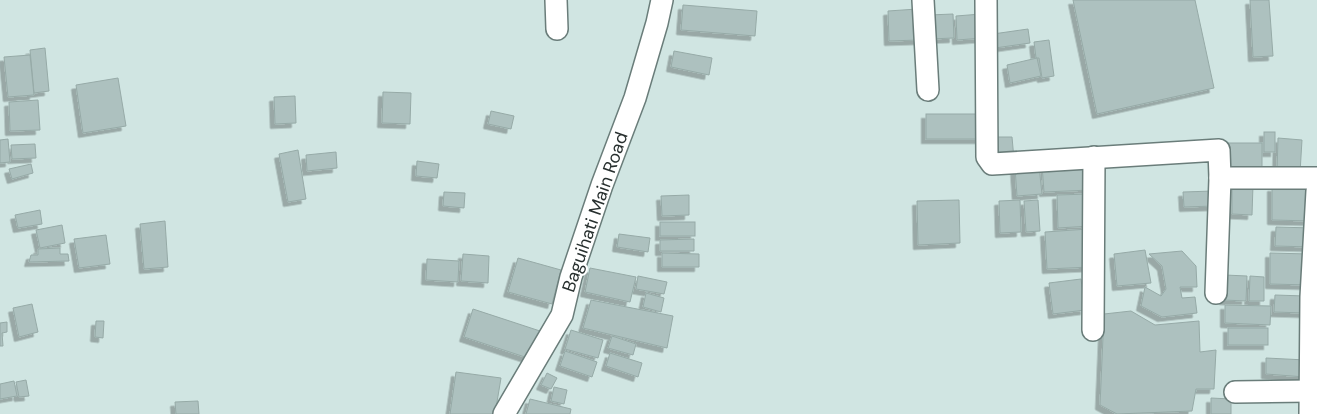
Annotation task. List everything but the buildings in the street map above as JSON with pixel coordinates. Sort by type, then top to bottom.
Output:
[{"type":"street","points":[[556,0],[557,29]]},
{"type":"street","name":"Baguihati Main Road","points":[[504,414],[562,315],[571,277],[602,185],[635,98],[662,0]]},
{"type":"street","points":[[923,0],[928,90]]},
{"type":"street","points":[[986,0],[987,157],[992,164],[1218,150],[1220,178],[1216,293]]},
{"type":"street","points":[[1093,330],[1094,157]]},
{"type":"street","points":[[1220,178],[1317,178]]},
{"type":"street","points":[[1310,414],[1311,296],[1317,191]]},
{"type":"street","points":[[1235,392],[1310,391]]}]
